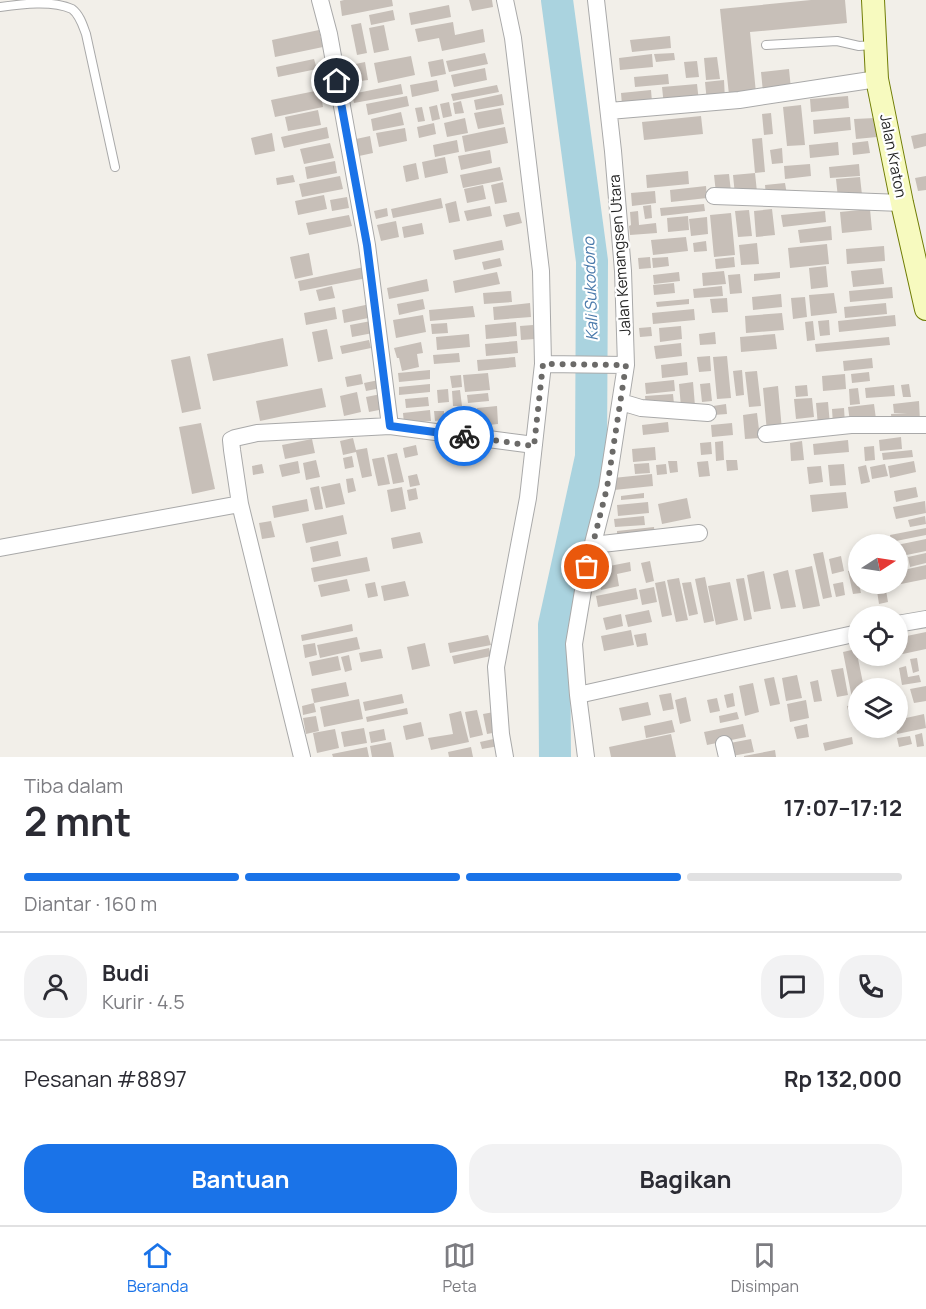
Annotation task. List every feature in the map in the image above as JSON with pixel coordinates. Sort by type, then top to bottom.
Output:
[{"type":"street","points":[[320,0],[329,34],[367,245],[390,426]]},
{"type":"street","points":[[505,0],[513,38],[550,365],[496,667],[505,757]]},
{"type":"street","name":"Jalan Kemangsen Utara","points":[[586,757],[574,644],[587,567],[607,488],[621,402],[618,365],[623,271],[609,111],[596,0]]},
{"type":"street","name":"Jalan Kraton","points":[[873,0],[878,79],[902,203],[926,309]]},
{"type":"street","points":[[609,111],[739,100],[878,79]]},
{"type":"street","points":[[714,196],[902,203]]},
{"type":"street","points":[[550,365],[618,365]]},
{"type":"street","points":[[621,402],[642,408],[708,413]]},
{"type":"street","points":[[766,434],[850,425],[926,425]]},
{"type":"street","points":[[302,757],[240,504],[231,440],[257,434],[390,426],[534,446]]},
{"type":"street","points":[[0,548],[240,504]]},
{"type":"street","points":[[593,545],[699,533]]},
{"type":"street","points":[[908,622],[926,619]]},
{"type":"street","points":[[578,696],[848,635]]},
{"type":"lane","points":[[0,7],[43,1],[61,4],[73,10],[80,18],[86,34],[115,167]]},
{"type":"lane","points":[[766,45],[837,41],[860,46],[877,45]]},
{"type":"building","points":[[392,0],[393,6],[342,16],[340,1]]},
{"type":"building","points":[[469,0],[492,0],[493,7],[472,11]]},
{"type":"building","points":[[811,0],[845,0],[847,23],[750,32],[756,93],[729,95],[720,9]]},
{"type":"building","points":[[449,5],[451,17],[411,25],[409,13]]},
{"type":"building","points":[[393,10],[395,20],[371,25],[369,15]]},
{"type":"building","points":[[453,22],[455,35],[483,29],[485,42],[442,51],[439,38],[418,42],[415,29]]},
{"type":"building","points":[[361,23],[367,53],[357,55],[351,25]]},
{"type":"building","points":[[384,25],[389,50],[374,53],[369,28]]},
{"type":"building","points":[[319,30],[323,47],[275,57],[272,40]]},
{"type":"building","points":[[670,36],[671,48],[632,52],[630,40]]},
{"type":"building","points":[[485,53],[488,64],[449,72],[446,61]]},
{"type":"building","points":[[674,53],[675,60],[656,62],[654,54]]},
{"type":"building","points":[[652,54],[653,67],[620,70],[619,58]]},
{"type":"building","points":[[411,56],[415,75],[378,83],[374,63]]},
{"type":"building","points":[[717,57],[720,79],[706,80],[704,58]]},
{"type":"building","points":[[314,59],[317,69],[278,77],[276,67]]},
{"type":"building","points":[[443,59],[446,74],[431,77],[428,62]]},
{"type":"building","points":[[697,61],[699,77],[686,78],[684,62]]},
{"type":"building","points":[[365,62],[368,80],[354,82],[351,65]]},
{"type":"building","points":[[485,68],[487,80],[454,87],[451,75]]},
{"type":"building","points":[[789,69],[791,89],[763,92],[761,72]]},
{"type":"building","points":[[668,74],[669,84],[635,87],[634,77]]},
{"type":"building","points":[[437,80],[439,91],[412,97],[410,85]]},
{"type":"building","points":[[724,80],[725,100],[707,102],[705,82]]},
{"type":"building","points":[[401,84],[403,94],[354,103],[352,94]]},
{"type":"building","points":[[697,84],[699,102],[664,106],[662,87]]},
{"type":"building","points":[[497,85],[499,92],[453,101],[451,94]]},
{"type":"building","points":[[320,90],[323,107],[275,117],[271,100]]},
{"type":"building","points":[[651,90],[652,102],[622,105],[621,93]]},
{"type":"building","points":[[502,94],[504,105],[476,110],[474,100]]},
{"type":"building","points":[[407,96],[409,106],[368,115],[366,104]]},
{"type":"building","points":[[848,96],[849,108],[811,112],[810,99]]},
{"type":"building","points":[[461,101],[464,113],[455,114],[453,103]]},
{"type":"building","points":[[449,102],[452,116],[443,118],[440,104]]},
{"type":"building","points":[[437,105],[440,119],[432,121],[429,107]]},
{"type":"building","points":[[801,105],[805,145],[787,146],[783,107]]},
{"type":"building","points":[[422,107],[425,121],[418,122],[415,108]]},
{"type":"building","points":[[501,108],[504,124],[478,129],[474,113]]},
{"type":"building","points":[[318,110],[321,125],[288,131],[285,117]]},
{"type":"building","points":[[401,112],[404,125],[373,131],[371,119]]},
{"type":"building","points":[[771,113],[773,134],[764,135],[762,114]]},
{"type":"building","points":[[701,116],[703,134],[644,140],[642,122]]},
{"type":"building","points":[[850,117],[851,130],[814,134],[813,120]]},
{"type":"building","points":[[465,118],[468,133],[447,137],[444,123]]},
{"type":"building","points":[[875,118],[877,137],[856,139],[854,119]]},
{"type":"building","points":[[434,123],[436,134],[419,138],[417,127]]},
{"type":"building","points":[[327,127],[329,138],[284,148],[281,137]]},
{"type":"building","points":[[505,127],[508,143],[465,152],[462,136]]},
{"type":"building","points":[[405,128],[407,141],[379,147],[376,133]]},
{"type":"building","points":[[272,133],[275,151],[255,155],[251,138]]},
{"type":"building","points":[[926,133],[926,146],[914,149],[911,136]]},
{"type":"building","points":[[370,136],[373,153],[359,156],[356,139]]},
{"type":"building","points":[[762,138],[765,172],[755,173],[752,139]]},
{"type":"building","points":[[457,140],[459,152],[435,157],[433,145]]},
{"type":"building","points":[[868,141],[870,153],[853,155],[852,143]]},
{"type":"building","points":[[838,142],[839,155],[810,158],[809,145]]},
{"type":"building","points":[[330,143],[334,158],[304,164],[300,149]]},
{"type":"building","points":[[782,148],[783,163],[772,164],[770,150]]},
{"type":"building","points":[[490,150],[492,163],[461,170],[458,156]]},
{"type":"building","points":[[445,157],[448,173],[425,178],[422,162]]},
{"type":"building","points":[[335,161],[337,173],[307,179],[305,167]]},
{"type":"building","points":[[416,163],[419,179],[406,182],[403,166]]},
{"type":"building","points":[[810,164],[811,176],[785,179],[784,166]]},
{"type":"building","points":[[859,164],[860,176],[830,178],[829,167]]},
{"type":"building","points":[[500,167],[503,180],[463,188],[460,175]]},
{"type":"building","points":[[688,171],[689,184],[647,188],[646,175]]},
{"type":"building","points":[[755,173],[757,192],[735,195],[733,175]]},
{"type":"building","points":[[729,174],[731,192],[716,193],[714,175]]},
{"type":"building","points":[[293,175],[295,182],[277,185],[276,178]]},
{"type":"building","points":[[340,176],[343,189],[302,197],[299,184]]},
{"type":"building","points":[[926,176],[926,190],[918,191],[915,178]]},
{"type":"building","points":[[860,177],[862,195],[838,198],[836,179]]},
{"type":"building","points":[[503,182],[507,202],[495,204],[491,185]]},
{"type":"building","points":[[785,183],[787,195],[766,197],[765,185]]},
{"type":"building","points":[[483,185],[486,199],[467,203],[464,189]]},
{"type":"building","points":[[706,186],[707,198],[671,202],[670,190]]},
{"type":"building","points":[[655,191],[656,203],[632,206],[631,193]]},
{"type":"building","points":[[324,195],[327,209],[298,215],[295,201]]},
{"type":"building","points":[[347,197],[349,208],[332,211],[330,200]]},
{"type":"building","points":[[441,198],[443,208],[393,218],[391,209]]},
{"type":"building","points":[[456,201],[460,221],[449,223],[445,204]]},
{"type":"building","points":[[704,204],[705,211],[661,216],[660,208]]},
{"type":"building","points":[[651,205],[652,218],[645,219],[643,206]]},
{"type":"building","points":[[490,206],[492,216],[467,221],[464,211]]},
{"type":"building","points":[[387,208],[388,216],[376,219],[374,211]]},
{"type":"building","points":[[772,209],[775,235],[756,237],[754,211]]},
{"type":"building","points":[[870,209],[872,230],[842,233],[840,212]]},
{"type":"building","points":[[749,210],[752,236],[738,237],[735,211]]},
{"type":"building","points":[[638,211],[639,225],[656,223],[657,233],[630,235],[630,212]]},
{"type":"building","points":[[825,211],[826,222],[783,227],[781,215]]},
{"type":"building","points":[[519,212],[522,223],[506,227],[503,215]]},
{"type":"building","points":[[731,213],[735,255],[714,257],[710,215]]},
{"type":"building","points":[[349,215],[352,226],[309,235],[306,223]]},
{"type":"building","points":[[688,216],[689,230],[668,232],[667,218]]},
{"type":"building","points":[[707,217],[708,234],[691,236],[689,219]]},
{"type":"building","points":[[396,221],[399,237],[381,241],[377,225]]},
{"type":"building","points":[[422,223],[424,234],[404,238],[402,227]]},
{"type":"building","points":[[831,226],[832,240],[800,243],[798,230]]},
{"type":"building","points":[[686,237],[688,251],[653,255],[651,240]]},
{"type":"building","points":[[502,240],[504,250],[455,260],[453,250]]},
{"type":"building","points":[[706,241],[707,251],[694,252],[693,243]]},
{"type":"building","points":[[757,243],[759,264],[741,265],[739,245]]},
{"type":"building","points":[[827,244],[829,264],[790,268],[788,248]]},
{"type":"building","points":[[884,246],[885,261],[847,264],[846,249]]},
{"type":"building","points":[[309,253],[313,275],[295,279],[290,257]]},
{"type":"building","points":[[650,257],[651,268],[639,269],[638,258]]},
{"type":"building","points":[[668,257],[669,266],[653,268],[652,258]]},
{"type":"building","points":[[734,257],[735,267],[716,269],[715,259]]},
{"type":"building","points":[[500,258],[502,266],[484,270],[482,262]]},
{"type":"building","points":[[826,266],[828,287],[811,289],[809,268]]},
{"type":"building","points":[[364,267],[367,278],[300,291],[298,281]]},
{"type":"building","points":[[882,268],[884,284],[853,287],[851,271]]},
{"type":"building","points":[[724,271],[726,284],[703,286],[702,273]]},
{"type":"building","points":[[497,272],[500,284],[455,293],[453,281]]},
{"type":"building","points":[[679,272],[680,281],[654,284],[653,275]]},
{"type":"building","points":[[780,272],[780,278],[754,281],[754,274]]},
{"type":"building","points":[[740,274],[742,293],[730,294],[728,275]]},
{"type":"building","points":[[427,279],[429,291],[389,299],[387,288]]},
{"type":"building","points":[[674,283],[675,293],[654,295],[653,285]]},
{"type":"building","points":[[332,286],[335,298],[319,301],[316,290]]},
{"type":"building","points":[[722,286],[723,296],[694,298],[693,289]]},
{"type":"building","points":[[892,287],[893,298],[850,302],[849,291]]},
{"type":"building","points":[[511,291],[512,302],[484,304],[483,293]]},
{"type":"building","points":[[834,293],[837,313],[811,316],[809,295]]},
{"type":"building","points":[[781,294],[782,307],[753,310],[752,297]]},
{"type":"building","points":[[805,297],[807,317],[793,319],[791,298]]},
{"type":"building","points":[[727,298],[728,312],[712,313],[710,299]]},
{"type":"building","points":[[423,299],[425,309],[399,315],[397,304]]},
{"type":"building","points":[[689,299],[689,304],[657,307],[656,302]]},
{"type":"building","points":[[530,303],[531,317],[494,320],[493,307]]},
{"type":"building","points":[[886,303],[887,314],[845,318],[844,307]]},
{"type":"building","points":[[370,304],[373,317],[344,323],[342,310]]},
{"type":"building","points":[[473,306],[475,317],[430,321],[429,310]]},
{"type":"building","points":[[335,307],[337,319],[306,325],[304,313]]},
{"type":"building","points":[[694,309],[695,320],[653,324],[652,313]]},
{"type":"building","points":[[782,313],[784,330],[746,333],[745,316]]},
{"type":"building","points":[[423,315],[426,332],[396,338],[393,320]]},
{"type":"building","points":[[895,315],[896,326],[839,332],[838,321]]},
{"type":"building","points":[[829,320],[830,335],[820,336],[818,321]]},
{"type":"building","points":[[371,321],[373,333],[352,337],[350,325]]},
{"type":"building","points":[[813,321],[815,340],[807,341],[805,322]]},
{"type":"building","points":[[516,322],[517,336],[486,339],[485,325]]},
{"type":"building","points":[[447,323],[448,333],[432,334],[431,324]]},
{"type":"building","points":[[533,325],[535,339],[521,340],[520,326]]},
{"type":"building","points":[[681,326],[682,339],[660,342],[659,328]]},
{"type":"building","points":[[651,327],[652,336],[640,337],[639,328]]},
{"type":"building","points":[[327,329],[333,359],[318,362],[312,332]]},
{"type":"building","points":[[715,332],[716,344],[700,345],[699,334]]},
{"type":"building","points":[[469,334],[470,347],[437,350],[436,337]]},
{"type":"building","points":[[775,334],[777,349],[741,352],[740,337]]},
{"type":"building","points":[[889,337],[890,345],[816,352],[815,344]]},
{"type":"building","points":[[283,338],[288,366],[213,381],[207,354]]},
{"type":"building","points":[[369,340],[371,348],[342,354],[340,346]]},
{"type":"building","points":[[517,341],[518,353],[486,356],[485,344]]},
{"type":"building","points":[[421,342],[423,353],[417,354],[419,367],[402,371],[394,348]]},
{"type":"building","points":[[681,343],[682,356],[656,359],[654,346]]},
{"type":"building","points":[[459,353],[460,362],[434,364],[433,355]]},
{"type":"building","points":[[190,356],[201,409],[182,413],[171,360]]},
{"type":"building","points":[[710,356],[711,371],[699,372],[697,357]]},
{"type":"building","points":[[727,356],[731,398],[717,399],[713,357]]},
{"type":"building","points":[[515,357],[516,367],[478,371],[477,360]]},
{"type":"building","points":[[872,358],[873,368],[844,371],[843,361]]},
{"type":"building","points":[[687,362],[688,375],[662,378],[661,365]]},
{"type":"building","points":[[430,370],[430,379],[399,382],[398,373]]},
{"type":"building","points":[[742,370],[744,395],[736,396],[733,371]]},
{"type":"building","points":[[757,371],[761,406],[749,407],[745,372]]},
{"type":"building","points":[[869,372],[870,381],[852,383],[851,374]]},
{"type":"building","points":[[488,373],[490,390],[465,392],[463,375]]},
{"type":"building","points":[[361,374],[363,384],[347,387],[345,377]]},
{"type":"building","points":[[845,374],[846,389],[823,391],[822,376]]},
{"type":"building","points":[[461,375],[462,387],[452,388],[450,376]]},
{"type":"building","points":[[379,380],[381,388],[366,391],[364,383]]},
{"type":"building","points":[[674,380],[675,391],[646,394],[645,383]]},
{"type":"building","points":[[693,382],[695,406],[681,407],[679,384]]},
{"type":"building","points":[[710,383],[712,401],[702,402],[700,384]]},
{"type":"building","points":[[430,384],[430,392],[399,395],[399,387]]},
{"type":"building","points":[[909,384],[911,397],[903,397],[901,385]]},
{"type":"building","points":[[807,385],[808,396],[796,397],[795,386]]},
{"type":"building","points":[[894,385],[895,396],[866,398],[865,388]]},
{"type":"building","points":[[778,386],[782,430],[767,432],[763,388]]},
{"type":"building","points":[[322,388],[326,407],[260,421],[256,401]]},
{"type":"building","points":[[858,388],[860,404],[850,405],[849,389]]},
{"type":"building","points":[[448,389],[449,402],[438,403],[437,390]]},
{"type":"building","points":[[460,390],[462,406],[453,406],[452,391]]},
{"type":"building","points":[[357,392],[361,412],[344,416],[340,396]]},
{"type":"building","points":[[488,393],[489,401],[468,403],[467,395]]},
{"type":"building","points":[[381,394],[384,409],[369,412],[366,397]]},
{"type":"building","points":[[673,394],[674,404],[646,406],[645,396]]},
{"type":"building","points":[[428,397],[429,406],[406,408],[405,399]]},
{"type":"building","points":[[812,398],[814,417],[796,419],[794,399]]},
{"type":"building","points":[[919,401],[920,422],[892,425],[891,414],[907,413],[894,413],[893,404]]},
{"type":"building","points":[[828,402],[830,425],[818,426],[816,403]]},
{"type":"building","points":[[726,404],[727,414],[714,415],[713,406]]},
{"type":"building","points":[[874,404],[876,419],[850,422],[848,407]]},
{"type":"building","points":[[497,406],[498,424],[479,426],[477,408]]},
{"type":"building","points":[[844,408],[845,424],[833,425],[832,409]]},
{"type":"building","points":[[430,410],[431,421],[404,424],[403,413]]},
{"type":"building","points":[[434,411],[444,411],[444,420],[435,421]]},
{"type":"building","points":[[757,413],[760,438],[745,439],[743,415]]},
{"type":"building","points":[[668,422],[669,432],[643,435],[642,425]]},
{"type":"building","points":[[201,423],[215,489],[192,494],[179,427]]},
{"type":"building","points":[[732,423],[733,435],[712,437],[711,425]]},
{"type":"building","points":[[901,437],[902,449],[880,451],[879,440]]},
{"type":"building","points":[[353,438],[356,450],[367,448],[372,476],[362,478],[356,452],[343,455],[340,441]]},
{"type":"building","points":[[312,439],[315,453],[285,459],[282,445]]},
{"type":"building","points":[[848,440],[849,452],[814,455],[813,444]]},
{"type":"building","points":[[723,441],[724,460],[716,461],[715,442]]},
{"type":"building","points":[[802,441],[804,460],[791,461],[790,443]]},
{"type":"building","points":[[711,442],[712,454],[701,455],[700,443]]},
{"type":"building","points":[[416,445],[418,455],[405,458],[403,448]]},
{"type":"building","points":[[874,446],[875,460],[865,461],[864,447]]},
{"type":"building","points":[[655,447],[656,460],[633,462],[632,449]]},
{"type":"building","points":[[912,450],[913,457],[883,460],[882,453]]},
{"type":"building","points":[[397,453],[404,482],[393,484],[387,455]]},
{"type":"building","points":[[352,456],[354,467],[345,469],[343,458]]},
{"type":"building","points":[[384,457],[390,484],[378,486],[372,459]]},
{"type":"building","points":[[316,460],[320,477],[306,480],[303,463]]},
{"type":"building","points":[[726,460],[737,460],[738,470],[727,471]]},
{"type":"building","points":[[298,461],[300,473],[282,477],[279,465]]},
{"type":"building","points":[[668,461],[677,461],[678,472],[670,473]]},
{"type":"building","points":[[708,461],[710,476],[699,477],[697,462]]},
{"type":"building","points":[[914,461],[916,472],[890,478],[888,466]]},
{"type":"building","points":[[649,463],[650,473],[635,474],[634,464]]},
{"type":"building","points":[[262,464],[264,473],[253,475],[252,466]]},
{"type":"building","points":[[666,464],[667,474],[657,475],[656,465]]},
{"type":"building","points":[[844,464],[846,485],[830,486],[828,465]]},
{"type":"building","points":[[885,464],[888,476],[872,479],[870,467]]},
{"type":"building","points":[[866,465],[870,482],[861,484],[858,467]]},
{"type":"building","points":[[821,466],[823,482],[809,484],[807,467]]},
{"type":"building","points":[[417,474],[420,485],[410,487],[408,476]]},
{"type":"building","points":[[652,474],[653,486],[614,490],[613,478]]},
{"type":"building","points":[[353,478],[356,491],[348,493],[346,479]]},
{"type":"building","points":[[340,483],[345,504],[326,508],[321,487]]},
{"type":"building","points":[[319,486],[323,509],[315,510],[310,488]]},
{"type":"building","points":[[402,487],[406,509],[391,512],[387,490]]},
{"type":"building","points":[[916,487],[918,497],[896,502],[894,491]]},
{"type":"building","points":[[416,488],[418,499],[409,501],[407,490]]},
{"type":"building","points":[[846,492],[848,508],[812,512],[810,495]]},
{"type":"building","points":[[644,493],[644,498],[621,500],[621,496]]},
{"type":"building","points":[[687,498],[691,518],[662,524],[658,504]]},
{"type":"building","points":[[307,499],[309,511],[274,518],[272,506]]},
{"type":"building","points":[[925,501],[926,513],[896,519],[893,507]]},
{"type":"building","points":[[648,502],[649,513],[618,516],[617,505]]},
{"type":"building","points":[[343,515],[347,534],[306,543],[302,524]]},
{"type":"building","points":[[644,516],[645,525],[615,527],[614,519]]},
{"type":"building","points":[[925,516],[926,524],[910,527],[908,520]]},
{"type":"building","points":[[271,521],[275,537],[262,539],[259,523]]},
{"type":"building","points":[[654,527],[655,537],[617,541],[617,531]]},
{"type":"building","points":[[926,528],[926,535],[908,539],[908,534],[895,534]]},
{"type":"building","points":[[420,532],[423,543],[393,549],[391,538]]},
{"type":"building","points":[[926,539],[926,551],[908,555],[908,543]]},
{"type":"building","points":[[338,541],[341,556],[313,562],[310,547]]},
{"type":"building","points":[[823,552],[832,597],[823,599],[813,554]]},
{"type":"building","points":[[926,553],[926,563],[910,567],[908,557]]},
{"type":"building","points":[[841,556],[844,571],[832,574],[829,559]]},
{"type":"building","points":[[367,557],[370,571],[314,582],[311,568]]},
{"type":"building","points":[[650,561],[654,581],[646,583],[641,563]]},
{"type":"building","points":[[630,562],[631,571],[617,574],[619,586],[601,590],[599,568]]},
{"type":"building","points":[[926,565],[926,579],[908,583],[908,569]]},
{"type":"building","points":[[812,566],[820,606],[803,609],[795,570]]},
{"type":"building","points":[[788,570],[796,607],[781,609],[773,574]]},
{"type":"building","points":[[764,571],[771,609],[754,612],[747,575]]},
{"type":"building","points":[[705,577],[714,621],[704,623],[695,579]]},
{"type":"building","points":[[679,578],[688,620],[676,622],[667,580]]},
{"type":"building","points":[[744,578],[752,619],[744,621],[736,579]]},
{"type":"building","points":[[347,579],[350,591],[321,597],[318,585]]},
{"type":"building","points":[[405,581],[409,596],[384,601],[381,586]]},
{"type":"building","points":[[665,581],[672,615],[662,617],[655,583]]},
{"type":"building","points":[[375,582],[378,596],[368,598],[365,584]]},
{"type":"building","points":[[691,582],[698,614],[689,616],[682,583]]},
{"type":"building","points":[[730,582],[738,620],[716,625],[708,586]]},
{"type":"building","points":[[843,582],[845,595],[836,597],[833,584]]},
{"type":"building","points":[[654,587],[657,602],[642,605],[639,590]]},
{"type":"building","points":[[636,588],[638,599],[598,607],[596,596]]},
{"type":"building","points":[[877,594],[887,594],[888,602],[879,604]]},
{"type":"building","points":[[649,610],[652,622],[628,627],[625,615]]},
{"type":"building","points":[[621,614],[623,626],[606,630],[603,618]]},
{"type":"building","points":[[352,624],[353,631],[302,641],[301,635]]},
{"type":"building","points":[[631,630],[634,645],[604,651],[601,636]]},
{"type":"building","points":[[926,632],[926,649],[908,653],[908,636]]},
{"type":"building","points":[[646,633],[648,645],[637,647],[634,635]]},
{"type":"building","points":[[488,635],[491,645],[450,653],[448,643]]},
{"type":"building","points":[[357,637],[360,649],[320,658],[317,645]]},
{"type":"building","points":[[315,643],[317,655],[305,658],[303,645]]},
{"type":"building","points":[[425,643],[430,666],[412,670],[407,647]]},
{"type":"building","points":[[489,648],[491,656],[454,664],[452,656]]},
{"type":"building","points":[[381,649],[383,658],[361,662],[359,653]]},
{"type":"building","points":[[848,651],[848,666],[859,666],[862,678],[848,678],[843,652]]},
{"type":"building","points":[[349,655],[352,670],[345,672],[341,657]]},
{"type":"building","points":[[338,656],[341,670],[312,676],[309,662]]},
{"type":"building","points":[[917,658],[919,671],[913,673],[910,659]]},
{"type":"building","points":[[906,666],[908,677],[919,675],[921,682],[908,684],[908,678],[901,678],[899,668]]},
{"type":"building","points":[[843,668],[848,695],[837,697],[831,670]]},
{"type":"building","points":[[797,675],[802,698],[786,701],[782,678]]},
{"type":"building","points":[[774,677],[780,704],[770,706],[764,679]]},
{"type":"building","points":[[818,680],[822,701],[814,702],[810,682]]},
{"type":"building","points":[[346,682],[349,696],[314,703],[311,689]]},
{"type":"building","points":[[753,683],[759,712],[745,716],[739,686]]},
{"type":"building","points":[[926,686],[926,701],[914,703],[910,689]]},
{"type":"building","points":[[671,693],[674,709],[663,711],[659,695]]},
{"type":"building","points":[[733,693],[735,706],[727,708],[724,695]]},
{"type":"building","points":[[402,694],[404,703],[365,711],[363,702]]},
{"type":"building","points":[[686,697],[691,721],[680,724],[675,700]]},
{"type":"building","points":[[717,698],[720,711],[710,713],[707,700]]},
{"type":"building","points":[[359,699],[363,719],[324,727],[320,707]]},
{"type":"building","points":[[806,700],[809,718],[790,722],[787,704]]},
{"type":"building","points":[[648,702],[651,715],[622,721],[619,708]]},
{"type":"building","points":[[314,703],[316,712],[303,715],[302,706]]},
{"type":"building","points":[[407,708],[408,714],[367,722],[366,717]]},
{"type":"building","points":[[477,710],[483,735],[470,738],[465,712]]},
{"type":"building","points":[[461,711],[469,742],[431,750],[428,738],[453,734],[449,714]]},
{"type":"building","points":[[494,712],[498,732],[487,734],[483,714]]},
{"type":"building","points":[[737,712],[739,719],[720,723],[719,716]]},
{"type":"building","points":[[924,714],[926,728],[908,732],[908,718]]},
{"type":"building","points":[[316,716],[319,731],[306,734],[303,718]]},
{"type":"building","points":[[672,720],[675,732],[646,738],[644,726]]},
{"type":"building","points":[[421,722],[424,736],[406,740],[403,726]]},
{"type":"building","points":[[743,724],[746,737],[707,745],[704,732]]},
{"type":"building","points":[[807,724],[809,737],[797,739],[794,727]]},
{"type":"building","points":[[364,728],[367,743],[344,747],[341,732]]},
{"type":"building","points":[[335,729],[339,748],[317,753],[313,733]]},
{"type":"building","points":[[384,729],[386,740],[371,743],[369,732]]},
{"type":"building","points":[[922,733],[924,746],[917,747],[915,735]]},
{"type":"building","points":[[671,734],[676,757],[611,757],[609,747]]},
{"type":"building","points":[[910,736],[912,744],[899,747],[897,738]]},
{"type":"building","points":[[498,738],[499,746],[482,749],[480,742]]},
{"type":"building","points":[[848,738],[852,738],[853,744],[825,751],[823,743]]},
{"type":"building","points":[[751,739],[754,752],[732,756],[730,743]]},
{"type":"building","points":[[391,742],[394,757],[372,757],[370,746]]},
{"type":"building","points":[[367,747],[369,757],[333,757],[332,754]]},
{"type":"building","points":[[471,747],[473,757],[449,757],[448,752]]},
{"type":"building","points":[[775,750],[776,757],[744,757],[744,756]]},
{"type":"waterway","name":"Kali Sukodono","points":[[555,757],[554,625],[591,457],[592,261],[557,0]]},
{"type":"way so far","points":[[464,436],[534,446],[543,364],[626,365],[607,488],[587,567]]},
{"type":"route","points":[[337,81],[367,245],[390,426],[464,436]]}]
